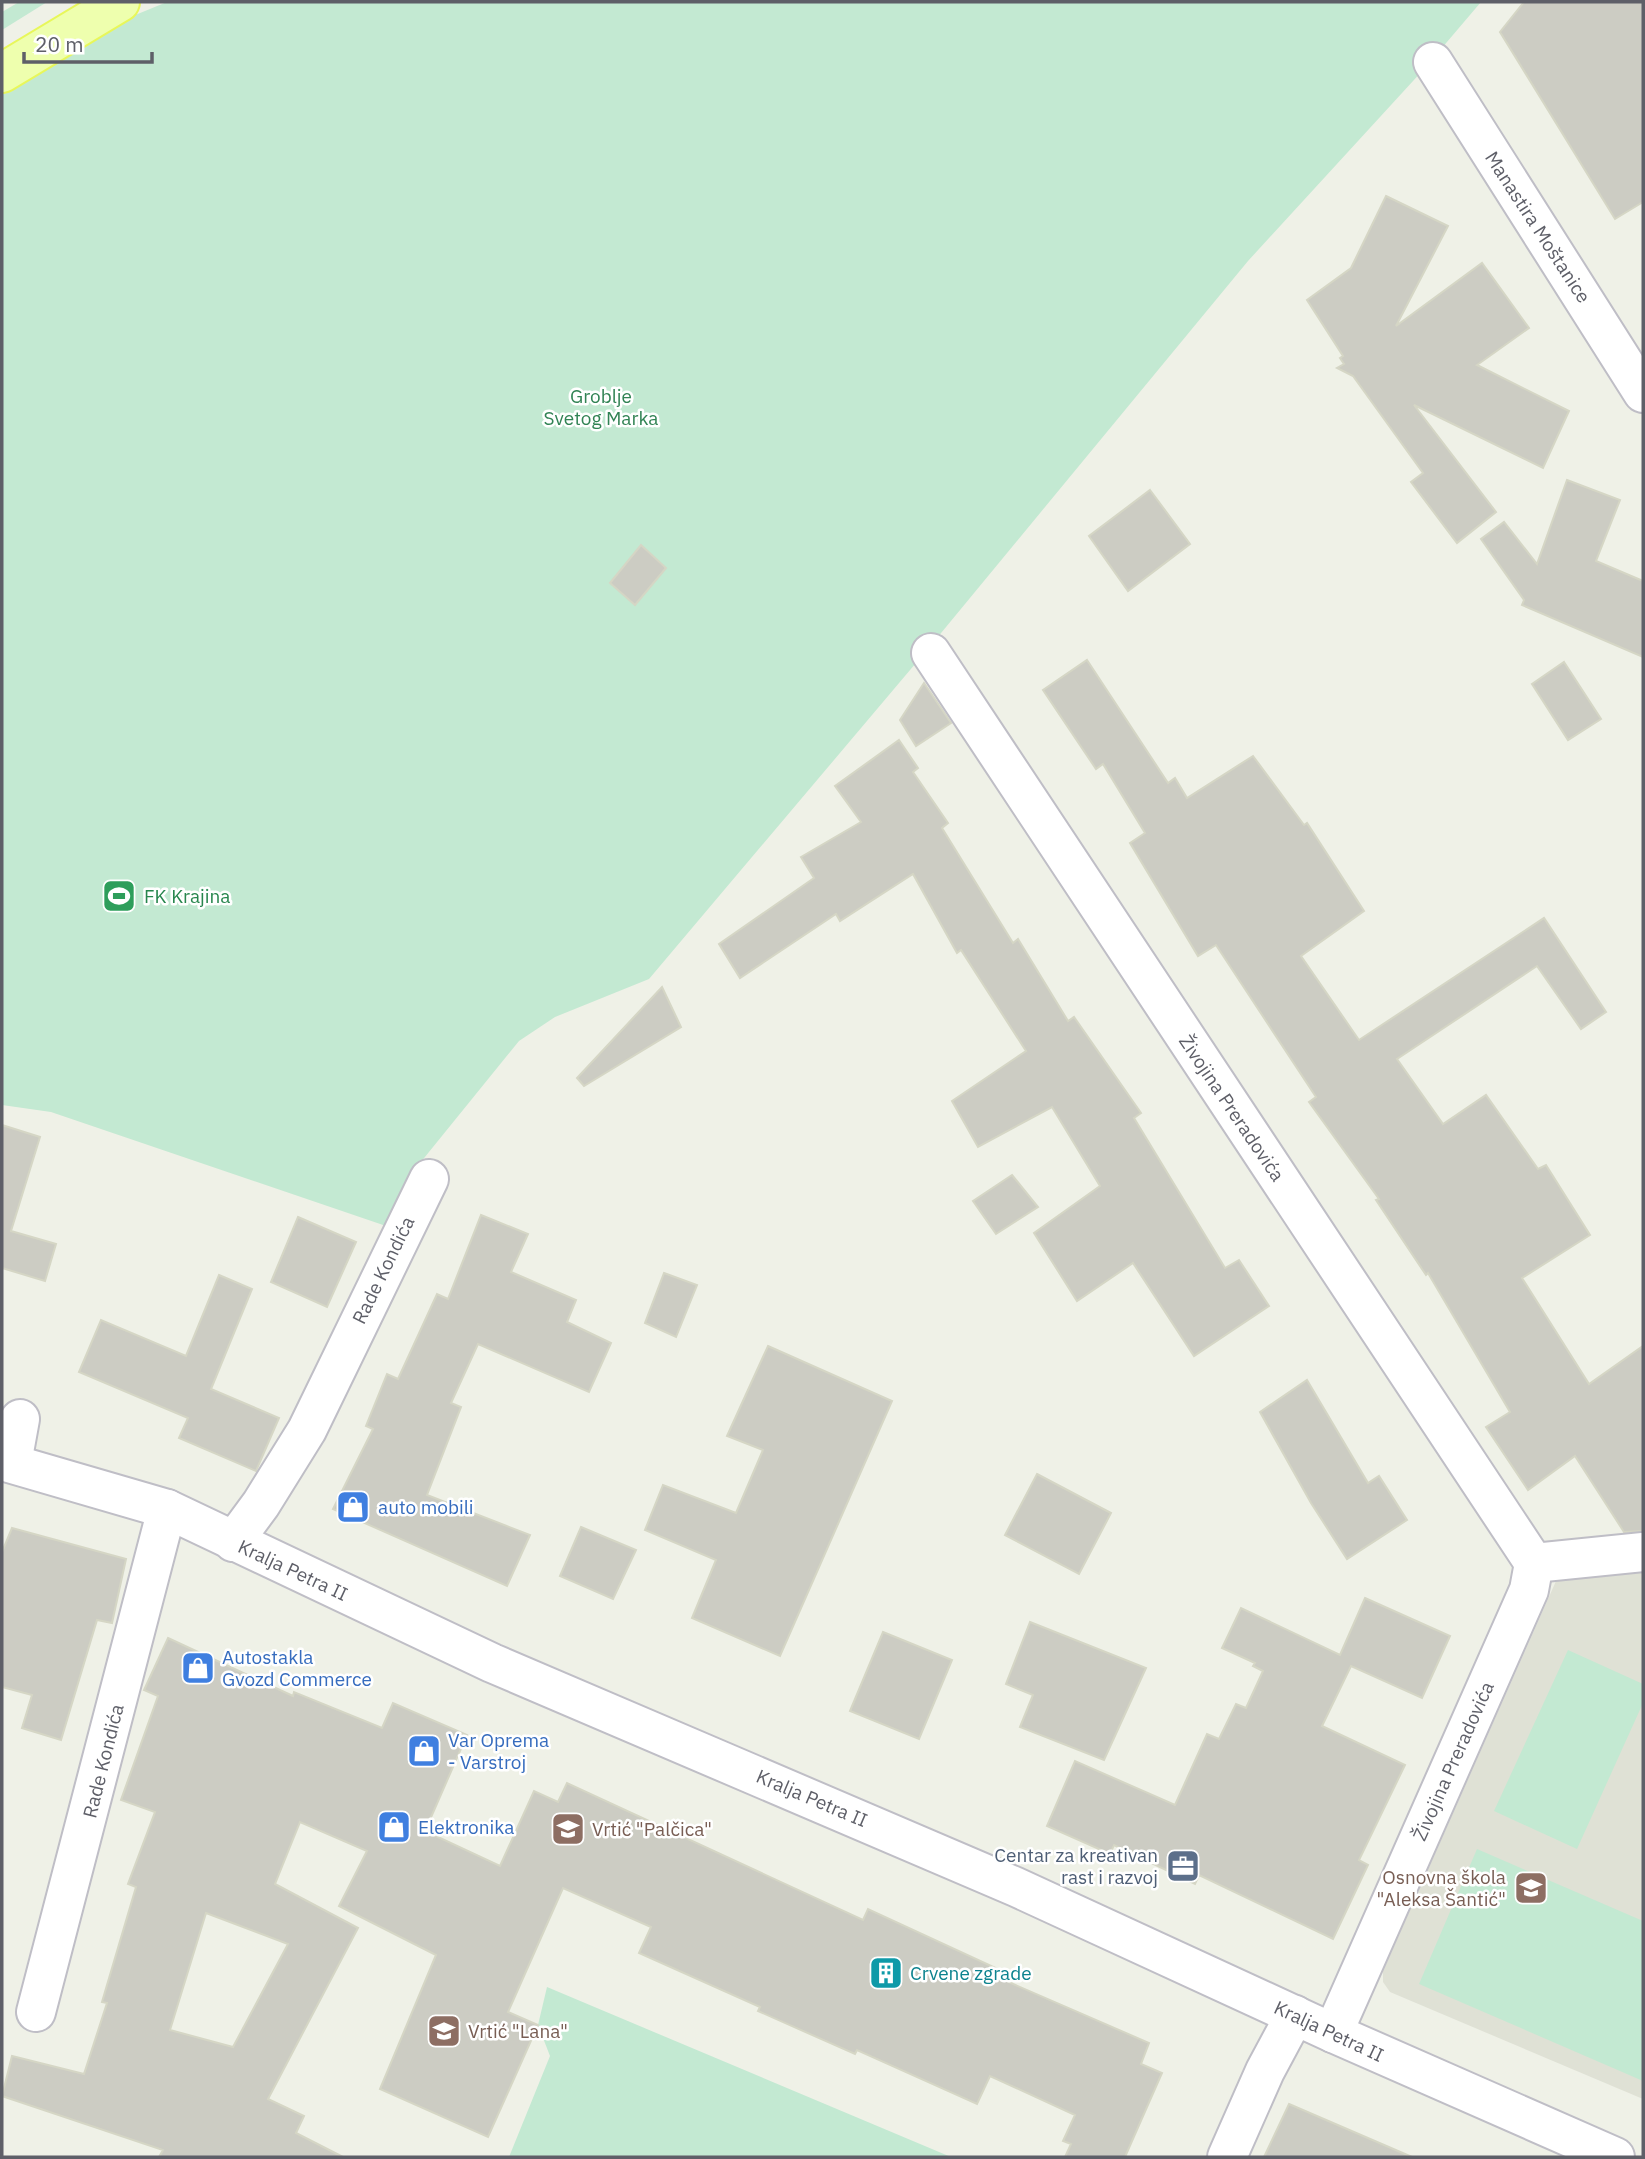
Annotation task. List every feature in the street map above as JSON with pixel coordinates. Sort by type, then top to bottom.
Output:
[{"type":"main road","points":[[2,73],[120,2]]},
{"type":"street","name":"Manastira Moštanice","points":[[1433,62],[1643,393]]},
{"type":"street","name":"Živojina Preradovića","points":[[931,653],[1534,1563],[1529,1590],[1333,2033]]},
{"type":"street","name":"Rade Kondića","points":[[233,1542],[261,1504],[307,1430],[429,1179]]},
{"type":"street","points":[[7,1462],[19,1419]]},
{"type":"street","name":"Kralja Petra II","points":[[7,1462],[167,1510],[492,1663],[992,1877],[1333,2033],[1615,2157]]},
{"type":"street","name":"Rade Kondića","points":[[36,2012],[167,1510]]},
{"type":"street","points":[[1534,1563],[1643,1552]]},
{"type":"street","points":[[1227,2157],[1265,2071],[1295,2015]]},
{"type":"shaded area","name":"Osnovna škola \"Aleksa Šantić\"","points":[[1643,1563],[1643,2099],[1390,1992],[1383,1982],[1383,1971],[1556,1581],[1560,1575]]},
{"type":"green space","points":[[19,2],[47,2],[2,30],[2,12]]},
{"type":"green space","name":"Groblje Svetog Marka","points":[[167,2],[1481,2],[1424,69],[1248,261],[932,644],[649,979],[555,1017],[519,1041],[416,1168],[389,1227],[51,1112],[2,1105],[2,94],[123,20]]},
{"type":"green space","points":[[1568,1650],[1643,1684],[1643,1703],[1577,1849],[1494,1811]]},
{"type":"green space","points":[[1477,1849],[1643,1921],[1643,2081],[1419,1984]]},
{"type":"green space","points":[[547,1987],[951,2157],[509,2157],[550,2056],[538,2025]]},
{"type":"building","points":[[1524,2],[1643,2],[1643,202],[1615,219],[1500,32]]},
{"type":"building","points":[[1386,196],[1448,226],[1396,326],[1482,263],[1529,328],[1477,365],[1569,411],[1543,468],[1414,405],[1496,512],[1457,543],[1411,482],[1423,473],[1353,376],[1337,368],[1344,364],[1340,358],[1343,356],[1307,300],[1351,268]]},
{"type":"building","points":[[1567,480],[1620,500],[1596,561],[1643,581],[1643,657],[1522,605],[1524,600],[1481,539],[1504,522],[1537,564]]},
{"type":"building","points":[[1150,490],[1190,544],[1128,591],[1089,536]]},
{"type":"building","points":[[641,545],[666,568],[635,605],[610,583]]},
{"type":"building","points":[[1087,660],[1168,783],[1175,778],[1187,798],[1253,756],[1304,825],[1307,823],[1364,911],[1301,956],[1359,1040],[1544,918],[1606,1012],[1581,1029],[1537,966],[1397,1059],[1443,1124],[1486,1095],[1538,1169],[1546,1165],[1590,1235],[1522,1278],[1589,1384],[1643,1346],[1643,1531],[1624,1532],[1575,1456],[1528,1490],[1486,1427],[1510,1412],[1428,1273],[1426,1275],[1376,1200],[1379,1199],[1309,1102],[1316,1097],[1216,945],[1198,956],[1130,843],[1145,833],[1103,764],[1096,769],[1043,690]]},
{"type":"building","points":[[1564,662],[1601,719],[1568,740],[1532,684]]},
{"type":"building","points":[[924,683],[951,723],[916,746],[900,720]]},
{"type":"building","points":[[899,740],[918,768],[913,772],[948,823],[942,828],[1013,943],[1018,939],[1068,1021],[1074,1017],[1141,1113],[1134,1118],[1225,1268],[1239,1260],[1269,1306],[1194,1356],[1133,1263],[1077,1301],[1034,1233],[1100,1186],[1052,1107],[978,1147],[952,1101],[1026,1051],[961,950],[957,953],[913,874],[840,921],[836,914],[740,978],[719,944],[814,878],[801,857],[861,822],[835,786]]},
{"type":"building","points":[[662,987],[681,1027],[584,1086],[577,1078]]},
{"type":"building","points":[[2,1125],[40,1137],[11,1231],[56,1244],[45,1281],[2,1268]]},
{"type":"building","points":[[1012,1175],[1038,1207],[996,1234],[973,1201]]},
{"type":"building","points":[[481,1215],[528,1234],[511,1272],[576,1300],[567,1322],[611,1343],[589,1392],[478,1344],[451,1403],[461,1407],[427,1495],[530,1535],[507,1586],[333,1509],[373,1429],[366,1426],[387,1374],[398,1379],[437,1294],[448,1299]]},
{"type":"building","points":[[298,1217],[356,1242],[327,1307],[271,1282]]},
{"type":"building","points":[[664,1273],[697,1285],[676,1337],[645,1323]]},
{"type":"building","points":[[219,1275],[252,1289],[211,1389],[279,1418],[256,1471],[179,1438],[188,1418],[79,1372],[101,1320],[186,1356]]},
{"type":"building","points":[[768,1346],[892,1401],[780,1656],[692,1618],[716,1560],[645,1530],[663,1485],[736,1513],[763,1450],[727,1436]]},
{"type":"building","points":[[1307,1380],[1368,1483],[1379,1476],[1407,1520],[1347,1559],[1311,1503],[1260,1412]]},
{"type":"building","points":[[1037,1474],[1111,1513],[1079,1574],[1005,1535]]},
{"type":"building","points":[[581,1527],[636,1550],[613,1599],[560,1576]]},
{"type":"building","points":[[12,1528],[126,1559],[112,1623],[97,1620],[61,1740],[22,1728],[32,1695],[2,1687],[2,1552]]},
{"type":"building","points":[[1365,1598],[1450,1636],[1422,1698],[1351,1666],[1322,1726],[1405,1765],[1359,1860],[1368,1865],[1333,1939],[1199,1875],[1195,1884],[1114,1845],[1110,1854],[1047,1826],[1075,1761],[1175,1805],[1207,1734],[1219,1739],[1236,1704],[1246,1708],[1263,1671],[1253,1666],[1255,1663],[1222,1648],[1241,1608],[1340,1655]]},
{"type":"building","points":[[1030,1622],[1146,1668],[1104,1760],[1020,1727],[1033,1695],[1006,1684]]},
{"type":"building","points":[[883,1632],[952,1660],[919,1739],[850,1711]]},
{"type":"building","points":[[168,1638],[293,1696],[294,1692],[382,1728],[393,1703],[467,1735],[425,1831],[500,1866],[534,1791],[558,1802],[567,1783],[863,1920],[868,1909],[998,1969],[997,1977],[1149,2043],[1141,2064],[1162,2073],[1125,2157],[1065,2157],[1071,2144],[1063,2141],[1075,2115],[990,2076],[977,2104],[857,2050],[855,2054],[758,2011],[760,2007],[639,1953],[651,1927],[563,1888],[508,2012],[538,2025],[488,2137],[380,2089],[436,1955],[339,1906],[367,1851],[300,1822],[275,1884],[358,1928],[268,2099],[304,2116],[296,2133],[343,2157],[159,2157],[163,2150],[2,2096],[12,2056],[84,2074],[107,2003],[102,2002],[136,1887],[128,1884],[155,1812],[121,1800],[158,1696],[144,1690]],"holes":[[[206,1913],[288,1944],[233,2047],[170,2030]]]},
{"type":"building","points":[[1289,2104],[1412,2157],[1264,2157]]},
{"type":"place","name":"FK Krajina","points":[[119,896]]},
{"type":"place","name":"auto mobili","points":[[353,1507]]},
{"type":"place","name":"Autostakla Gvozd Commerce","points":[[198,1668]]},
{"type":"place","name":"Var Oprema - Varstroj","points":[[424,1751]]},
{"type":"place","name":"Elektronika","points":[[394,1827]]},
{"type":"place","name":"Vrtić \"Palčica\"","points":[[568,1829]]},
{"type":"place","name":"Centar za kreativan rast i razvoj","points":[[1183,1866]]},
{"type":"place","name":"Osnovna škola \"Aleksa Šantić\"","points":[[1531,1888]]},
{"type":"place","name":"Crvene zgrade","points":[[886,1973]]},
{"type":"place","name":"Vrtić \"Lana\"","points":[[444,2031]]}]
